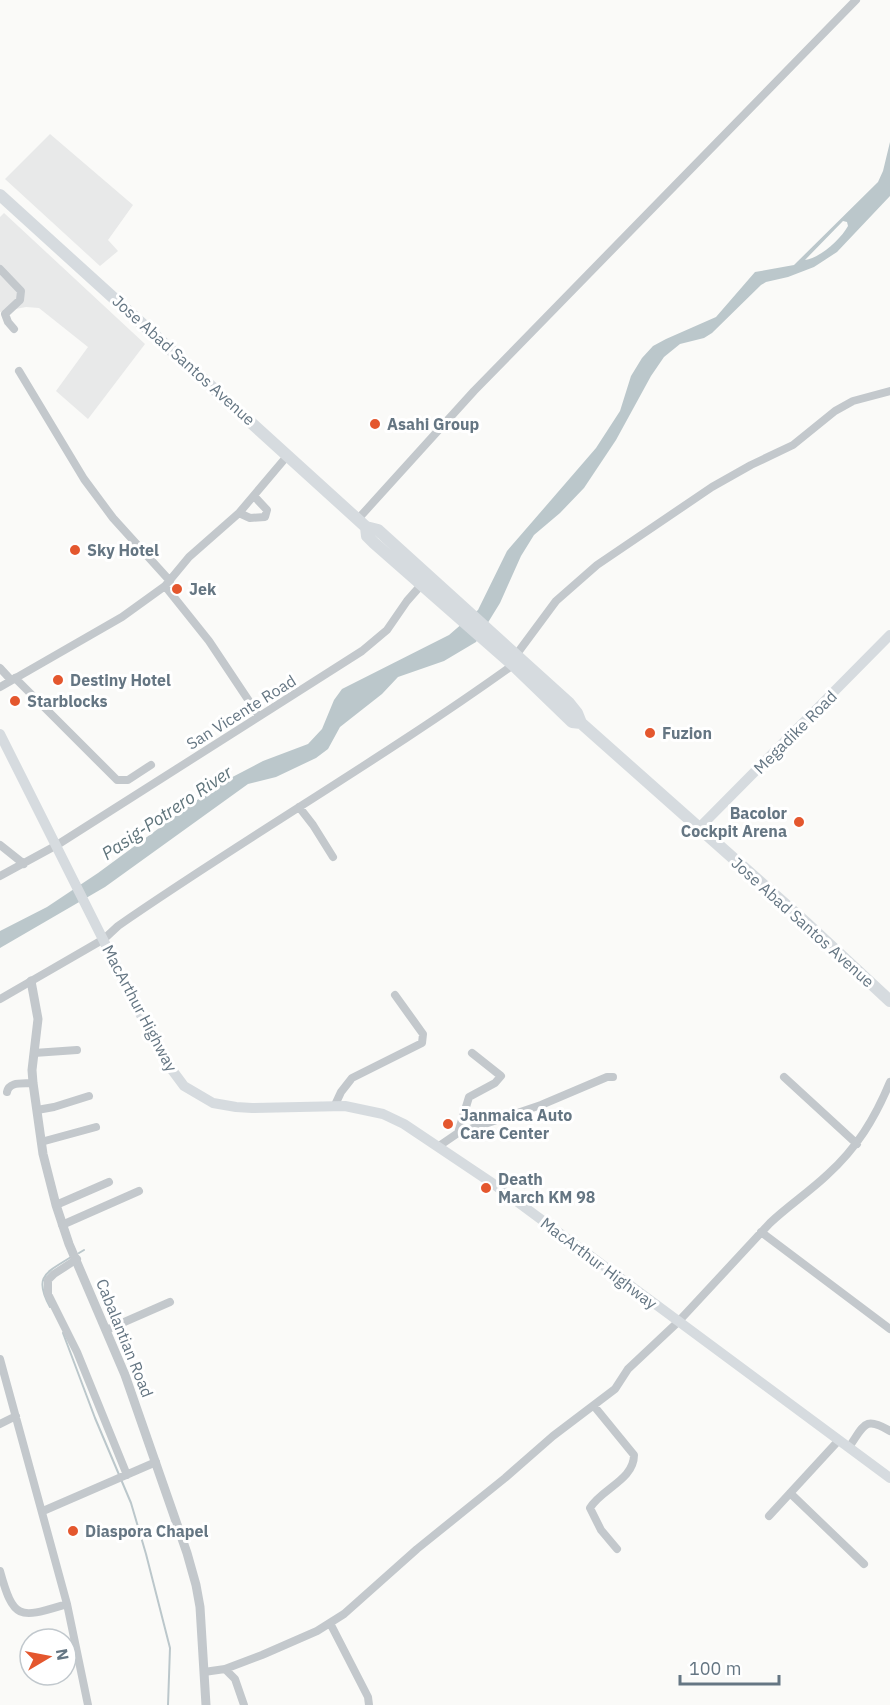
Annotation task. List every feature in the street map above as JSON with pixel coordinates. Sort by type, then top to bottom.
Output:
[{"type":"highway","name":"Jose Abad Santos Avenue","points":[[2,202],[288,455],[362,523],[367,536],[569,703],[578,713],[581,723],[890,1001]]},
{"type":"main road","name":"Megadike Road","points":[[699,828],[890,635]]},
{"type":"main road","name":"MacArthur Highway","points":[[0,734],[161,1055],[184,1086],[213,1103],[236,1107],[335,1105],[383,1114],[404,1124],[492,1183],[890,1478]]},
{"type":"street","points":[[362,523],[474,391],[856,0]]},
{"type":"street","points":[[0,269],[21,291],[20,300],[5,314],[14,329]]},
{"type":"street","points":[[19,371],[84,479],[113,518],[168,583],[210,641],[259,716]]},
{"type":"street","points":[[0,999],[103,937],[299,807],[415,734],[512,658],[556,601],[597,565],[712,486],[793,445],[835,411],[853,401],[890,390]]},
{"type":"street","points":[[0,687],[122,617],[168,583],[189,558],[239,513],[288,455]]},
{"type":"street","points":[[239,513],[250,518],[264,517],[267,510],[254,496]]},
{"type":"street","name":"San Vicente Road","points":[[0,876],[58,846],[354,656],[381,636],[427,584]]},
{"type":"street","points":[[0,668],[117,780],[128,780],[151,765]]},
{"type":"street","points":[[299,807],[333,857]]},
{"type":"street","points":[[0,845],[24,864]]},
{"type":"street","name":"Cabalantian Road","points":[[31,981],[38,1019],[33,1083],[41,1142],[56,1205],[62,1225],[125,1375],[196,1585],[206,1705]]},
{"type":"street","points":[[335,1105],[341,1092],[352,1078],[422,1043],[423,1034],[395,995]]},
{"type":"street","points":[[34,1053],[77,1050]]},
{"type":"street","points":[[458,1133],[469,1097],[495,1083],[501,1076],[472,1053]]},
{"type":"street","points":[[439,1146],[458,1133],[541,1105],[604,1078],[614,1077]]},
{"type":"street","points":[[784,1077],[857,1144]]},
{"type":"street","points":[[204,1672],[225,1669],[284,1646],[330,1623],[359,1602],[417,1549],[553,1436],[615,1389],[628,1369],[678,1322],[761,1232],[785,1208],[827,1175],[857,1144],[876,1115],[890,1082]]},
{"type":"street","points":[[7,1092],[12,1084],[33,1083]]},
{"type":"street","points":[[37,1110],[89,1096]]},
{"type":"street","points":[[41,1142],[96,1127]]},
{"type":"street","points":[[56,1205],[108,1182]]},
{"type":"street","points":[[62,1225],[139,1191]]},
{"type":"street","points":[[761,1232],[890,1329]]},
{"type":"street","points":[[77,1259],[48,1280],[48,1294],[77,1352],[125,1476]]},
{"type":"street","points":[[106,1330],[170,1302]]},
{"type":"street","points":[[0,1359],[67,1604],[88,1705]]},
{"type":"street","points":[[594,1406],[634,1455],[632,1466],[590,1508],[601,1530],[617,1549]]},
{"type":"street","points":[[0,1424],[16,1416]]},
{"type":"street","points":[[849,1447],[864,1425],[876,1422],[890,1431]]},
{"type":"street","points":[[769,1516],[839,1440]]},
{"type":"street","points":[[43,1510],[156,1462]]},
{"type":"street","points":[[790,1493],[864,1564]]},
{"type":"street","points":[[0,1571],[6,1596],[20,1611],[27,1614],[36,1613],[67,1604]]},
{"type":"street","points":[[330,1623],[368,1697],[369,1705]]},
{"type":"street","points":[[225,1669],[235,1679],[244,1705]]},
{"type":"shaded area","points":[[50,134],[133,205],[108,240],[118,251],[100,266],[5,179]]},
{"type":"shaded area","points":[[890,142],[890,196],[837,252],[814,267],[761,285],[712,333],[704,338],[680,344],[664,357],[616,440],[584,488],[534,535],[521,556],[500,603],[476,642],[444,661],[398,677],[382,694],[340,727],[328,749],[316,758],[276,777],[248,784],[105,887],[0,948],[0,931],[47,907],[98,873],[219,784],[263,761],[308,744],[322,729],[334,700],[342,689],[449,635],[478,610],[507,551],[596,448],[620,411],[631,376],[653,346],[716,317],[755,272],[794,265],[878,182]],"holes":[[[843,221],[847,222],[848,226],[835,242],[817,256],[805,260]]]},
{"type":"shaded area","points":[[4,213],[145,344],[88,419],[56,391],[88,347],[39,308],[26,307],[0,312],[0,217]]},
{"type":"waterway","points":[[79,1253],[84,1250]]},
{"type":"waterway","points":[[50,1307],[43,1288],[45,1276],[71,1257]]},
{"type":"waterway","points":[[63,1333],[95,1418],[131,1503],[146,1554],[170,1648],[168,1705]]},
{"type":"place","name":"Asahi Group","points":[[375,424]]},
{"type":"place","name":"Sky Hotel","points":[[75,550]]},
{"type":"place","name":"Jek","points":[[177,589]]},
{"type":"place","name":"Destiny Hotel","points":[[58,680]]},
{"type":"place","name":"Starblocks","points":[[15,701]]},
{"type":"place","name":"Fuzion","points":[[650,733]]},
{"type":"place","name":"Bacolor Cockpit Arena","points":[[799,822]]},
{"type":"place","name":"Janmaica Auto Care Center","points":[[448,1124]]},
{"type":"place","name":"Death March KM 98","points":[[486,1188]]},
{"type":"place","name":"Diaspora Chapel","points":[[73,1531]]},
{"type":"water label","name":"Pasig-Potrero River","points":[[167,813]]}]
